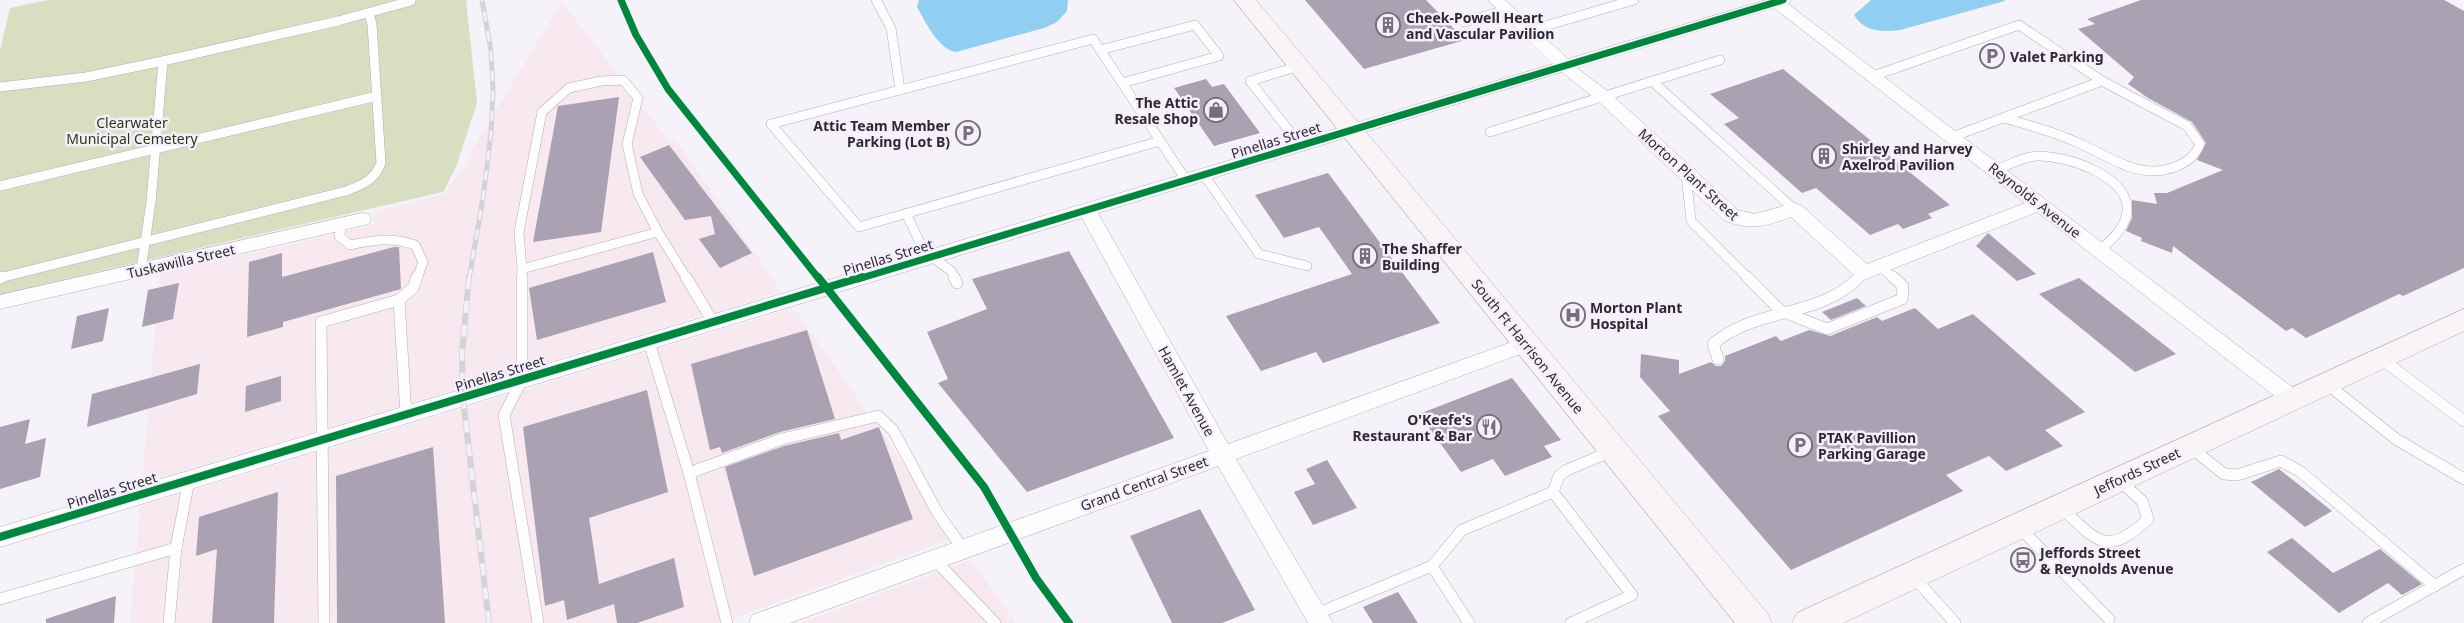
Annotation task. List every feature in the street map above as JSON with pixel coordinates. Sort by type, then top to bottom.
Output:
[{"type":"street","name":"South Ft Harrison Avenue","points":[[1245,0],[1754,623]]},
{"type":"street","name":"Pinellas Street","points":[[0,540],[189,480],[1301,146],[1772,2]]},
{"type":"street","name":"Reynolds Avenue","points":[[1772,2],[1873,76],[2293,399]]},
{"type":"street","name":"Morton Plant Street","points":[[1501,5],[1565,66],[1604,97],[1731,216],[1742,222],[1755,222],[1794,209]]},
{"type":"street","points":[[1794,209],[1872,270],[2040,204]]},
{"type":"street","name":"Hamlet Avenue","points":[[1087,210],[1222,454],[1318,618]]},
{"type":"street","name":"Tuskawilla Street","points":[[0,302],[362,219]]},
{"type":"street","name":"Jeffords Street","points":[[1809,623],[2464,320]]},
{"type":"street","name":"Grand Central Street","points":[[761,623],[1526,344]]},
{"type":"lane","points":[[876,0],[891,28],[900,90]]},
{"type":"lane","points":[[1528,31],[1634,0]]},
{"type":"lane","points":[[0,87],[77,78],[163,61],[369,14],[411,1]]},
{"type":"lane","points":[[1464,22],[1501,5]]},
{"type":"lane","points":[[0,278],[346,191],[368,182],[380,170],[381,163],[372,24],[369,14]]},
{"type":"lane","points":[[1100,50],[1196,25],[1219,56],[1122,83]]},
{"type":"lane","points":[[1873,76],[2020,25],[2102,81],[2187,126],[2200,144],[2196,153],[2189,160],[2167,172],[2153,173],[2135,170],[2074,140],[2004,118]]},
{"type":"lane","points":[[1160,141],[859,227],[770,124],[1093,39],[1160,141],[1195,178],[1259,254],[1307,266]]},
{"type":"lane","points":[[1490,132],[1720,60]]},
{"type":"lane","points":[[140,270],[146,241],[163,61]]},
{"type":"lane","points":[[1299,66],[1250,80],[1301,146]]},
{"type":"lane","points":[[538,623],[504,415],[522,380],[522,269],[519,232],[542,112],[568,88],[601,81],[623,80],[638,98],[627,144],[638,194],[658,232],[713,322]]},
{"type":"lane","points":[[1652,81],[1794,209]]},
{"type":"lane","points":[[1952,137],[2102,81]]},
{"type":"lane","points":[[0,186],[377,96]]},
{"type":"lane","points":[[1996,170],[2033,156],[2052,156],[2075,162],[2098,173],[2116,185],[2126,196],[2128,210],[2122,228],[2100,250]]},
{"type":"lane","points":[[1686,174],[1691,221],[1781,310],[1827,329],[1902,299],[1903,286],[1872,270],[1846,290],[1815,302],[1781,310],[1721,334],[1713,344],[1718,359]]},
{"type":"lane","points":[[906,213],[930,257],[951,271],[957,283]]},
{"type":"lane","points":[[324,623],[322,478],[325,439],[321,322],[399,300],[413,288],[423,262],[415,245],[398,238],[373,240],[350,245],[339,236],[343,224]]},
{"type":"lane","points":[[522,269],[658,232]]},
{"type":"lane","points":[[399,300],[406,415]]},
{"type":"lane","points":[[649,342],[690,473],[727,623]]},
{"type":"lane","points":[[2380,358],[2464,421]]},
{"type":"lane","points":[[2326,383],[2396,439],[2464,479]]},
{"type":"lane","points":[[690,473],[718,460],[831,425],[878,416],[893,430],[937,512],[963,549]]},
{"type":"lane","points":[[2190,447],[2224,474],[2237,475],[2281,461],[2301,472],[2435,586]]},
{"type":"lane","points":[[1318,618],[1432,566],[1462,530],[1553,492],[1559,476],[1567,470],[1613,450]]},
{"type":"lane","points":[[2061,506],[2096,540],[2113,544],[2134,534],[2148,519],[2147,509],[2143,501],[2118,479]]},
{"type":"lane","points":[[169,623],[176,548],[189,480]]},
{"type":"lane","points":[[1553,492],[1632,595],[1571,623]]},
{"type":"lane","points":[[2018,526],[2109,619]]},
{"type":"lane","points":[[0,599],[176,548]]},
{"type":"lane","points":[[934,560],[995,623]]},
{"type":"lane","points":[[1432,566],[1469,623]]},
{"type":"lane","points":[[2368,623],[2464,569]]},
{"type":"lane","points":[[1913,575],[1955,623]]},
{"type":"shaded area","points":[[562,2],[669,141],[675,139],[782,292],[142,483],[160,274],[374,225],[375,212],[445,194],[459,171],[466,166],[470,153]]},
{"type":"shaded area","points":[[794,308],[955,537],[721,623],[130,623],[140,506]]},
{"type":"shaded area","points":[[971,560],[1016,623],[801,623]]},
{"type":"green space","name":"Clearwater Municipal Cemetery","points":[[48,0],[466,0],[477,103],[456,167],[443,192],[0,294],[0,50],[10,8]]},
{"type":"water","points":[[919,0],[1068,0],[1067,11],[1057,22],[1044,28],[956,52],[943,46],[928,27],[917,7]]},
{"type":"water","points":[[1871,0],[2005,1],[1900,30],[1887,31],[1868,28],[1858,21],[1854,15]]},
{"type":"building","name":"Cheek-Powell Heart and Vascular Pavilion","points":[[1305,0],[1426,0],[1465,40],[1364,69]]},
{"type":"building","points":[[2141,0],[2444,0],[2464,11],[2464,268],[2403,296],[2399,294],[2306,338],[2292,328],[2286,331],[2173,246],[2172,253],[2141,241],[2142,238],[2126,231],[2132,218],[2132,200],[2157,204],[2154,193],[2167,193],[2223,170],[2197,160],[2206,143],[2192,122],[2148,98],[2128,84],[2134,77],[2078,29],[2095,24],[2087,19]]},
{"type":"building","name":"Shirley and Harvey Axelrod Pavilion","points":[[1783,69],[1950,205],[1928,214],[1932,218],[1903,229],[1898,224],[1870,235],[1816,188],[1802,193],[1724,124],[1739,118],[1710,94]]},
{"type":"building","name":"The Attic Resale Shop","points":[[1206,79],[1212,87],[1224,84],[1260,133],[1214,146],[1174,88]]},
{"type":"building","points":[[619,97],[601,232],[533,242],[558,106]]},
{"type":"building","points":[[669,145],[752,253],[720,268],[699,239],[715,234],[711,216],[685,220],[640,157]]},
{"type":"building","name":"The Shaffer Building","points":[[1328,173],[1440,323],[1323,363],[1316,352],[1261,371],[1226,316],[1352,274],[1319,227],[1284,238],[1255,195]]},
{"type":"building","points":[[1988,233],[2036,274],[2017,281],[1976,246]]},
{"type":"building","points":[[399,247],[401,289],[283,322],[283,327],[247,337],[249,262],[282,253],[282,277]]},
{"type":"building","points":[[1069,251],[1174,438],[1027,492],[938,383],[948,379],[927,332],[987,309],[972,279]]},
{"type":"building","points":[[653,252],[666,302],[537,340],[529,288]]},
{"type":"building","points":[[2079,278],[2176,354],[2135,372],[2039,294]]},
{"type":"building","points":[[179,283],[173,319],[142,327],[148,290]]},
{"type":"building","points":[[1857,298],[1866,306],[1831,320],[1822,312]]},
{"type":"building","points":[[109,308],[103,341],[71,349],[77,316]]},
{"type":"building","name":"PTAK Pavillion Parking Garage","points":[[1915,308],[1938,329],[1973,314],[2085,412],[2045,430],[2063,446],[2006,471],[1989,456],[1946,475],[1963,491],[1791,570],[1658,416],[1670,411],[1640,377],[1641,354],[1679,360],[1679,374],[1711,362],[1716,366],[1721,366],[1725,361],[1725,356],[1776,336],[1781,341],[1809,330],[1830,336],[1877,317],[1882,321]]},
{"type":"building","points":[[807,330],[835,419],[780,432],[722,453],[720,447],[710,450],[691,364]]},
{"type":"building","points":[[200,364],[197,394],[87,427],[92,394]]},
{"type":"building","points":[[281,376],[281,401],[245,412],[246,386]]},
{"type":"building","name":"O'Keefe's Restaurant & Bar","points":[[1512,378],[1561,440],[1544,446],[1552,457],[1505,476],[1493,459],[1461,472],[1419,414]]},
{"type":"building","points":[[647,390],[668,492],[589,518],[599,584],[674,558],[684,607],[637,623],[617,623],[614,604],[567,620],[564,600],[545,606],[523,427]]},
{"type":"building","points":[[30,419],[25,444],[46,438],[40,477],[0,489],[0,427]]},
{"type":"building","points":[[879,427],[913,519],[754,576],[725,467],[784,446],[839,433],[841,440]]},
{"type":"building","points":[[433,447],[445,623],[337,623],[336,476]]},
{"type":"building","points":[[1327,460],[1357,508],[1313,525],[1294,492],[1315,484],[1306,469]]},
{"type":"building","points":[[2279,469],[2332,511],[2305,527],[2251,482]]},
{"type":"building","points":[[278,492],[274,623],[212,623],[217,549],[196,556],[199,517]]},
{"type":"building","points":[[1200,509],[1255,610],[1222,623],[1172,623],[1130,536]]},
{"type":"building","points":[[2292,538],[2333,573],[2380,549],[2422,584],[2402,595],[2388,583],[2339,613],[2267,552]]},
{"type":"building","points":[[1398,592],[1418,623],[1373,623],[1363,607]]},
{"type":"building","points":[[116,596],[114,623],[46,623],[46,619]]},
{"type":"railway","points":[[469,279],[483,198],[491,133],[493,90],[491,51],[482,0]]},
{"type":"railway","points":[[469,277],[462,354],[463,398],[489,623]]},
{"type":"cycle path","points":[[621,0],[636,35],[668,89],[984,487],[1036,578],[1069,623]]},
{"type":"cycle path","points":[[0,537],[1783,0]]},
{"type":"place","name":"Cheek-Powell Heart and Vascular Pavilion","points":[[1388,25]]},
{"type":"place","name":"Valet Parking","points":[[1992,56]]},
{"type":"place","name":"The Attic Resale Shop","points":[[1216,110]]},
{"type":"place","name":"Attic Team Member Parking (Lot B)","points":[[968,133]]},
{"type":"place","name":"Shirley and Harvey Axelrod Pavilion","points":[[1824,156]]},
{"type":"place","name":"The Shaffer Building","points":[[1365,256]]},
{"type":"place","name":"Morton Plant Hospital","points":[[1573,315]]},
{"type":"place","name":"O'Keefe's Restaurant & Bar","points":[[1489,427]]},
{"type":"place","name":"PTAK Pavillion Parking Garage","points":[[1800,445]]},
{"type":"place","name":"Jeffords Street & Reynolds Avenue","points":[[2023,560]]}]
